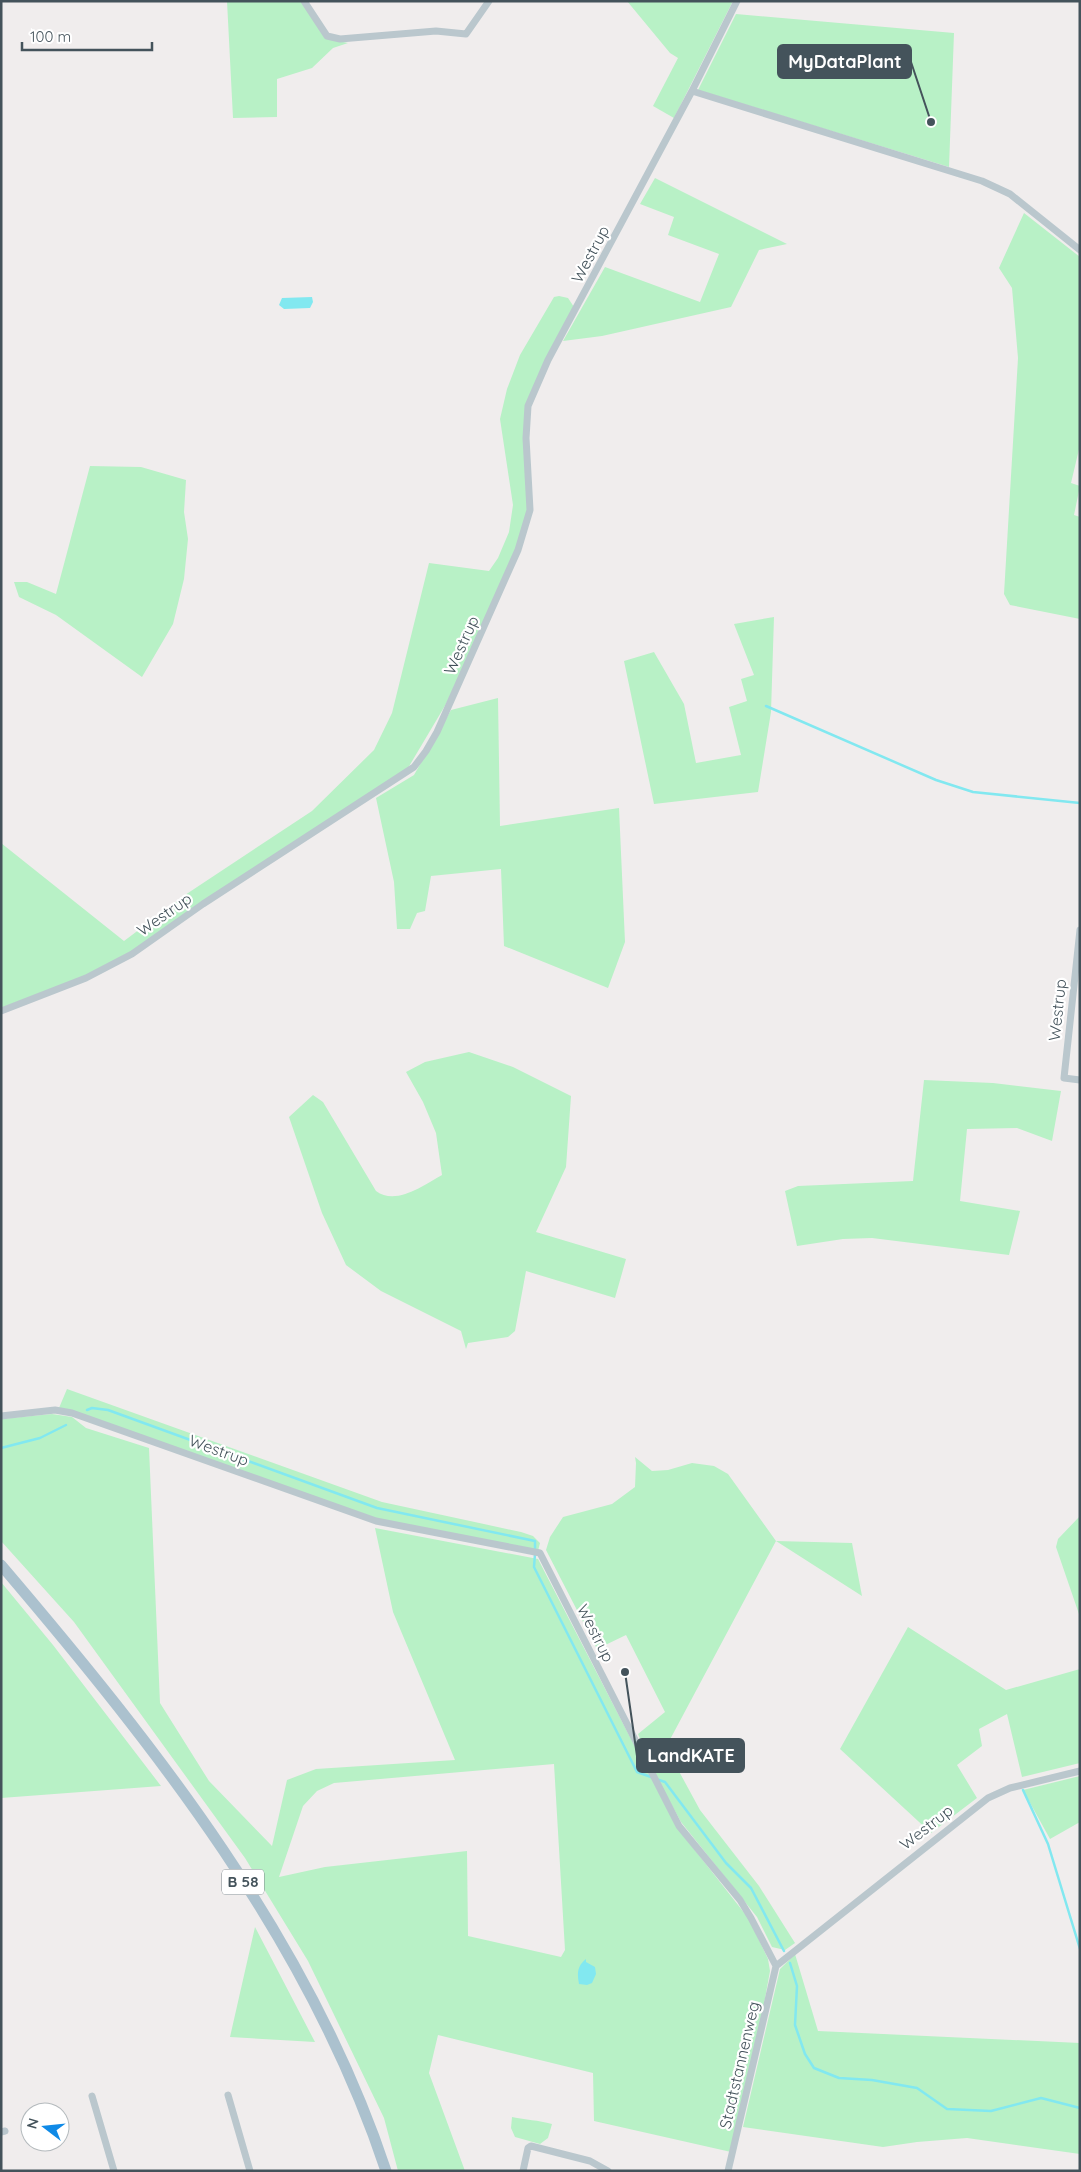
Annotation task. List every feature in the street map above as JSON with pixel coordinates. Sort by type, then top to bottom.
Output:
[{"type":"main road","name":"B 58","points":[[1,1565],[59,1633],[140,1734],[189,1801],[261,1909],[327,2029],[362,2106],[386,2171]]},
{"type":"street","points":[[304,1],[327,36],[340,39],[436,31],[466,34],[489,1]]},
{"type":"street","name":"Westrup","points":[[1,1011],[86,978],[132,954],[203,904],[414,767],[426,751],[438,732],[518,550],[530,510],[526,438],[528,406],[548,360],[692,91],[737,1]]},
{"type":"street","points":[[692,91],[982,181],[1010,194],[1080,250]]},
{"type":"street","name":"Westrup","points":[[1080,930],[1064,1078],[1080,1080]]},
{"type":"street","name":"Westrup","points":[[1,1416],[55,1410],[72,1413],[376,1521],[540,1553],[679,1826],[740,1900],[752,1918],[776,1966],[988,1798],[1010,1788],[1080,1771]]},
{"type":"street","name":"Stadtstannenweg","points":[[728,2171],[776,1966]]},
{"type":"street","points":[[228,2095],[250,2171]]},
{"type":"street","points":[[92,2096],[114,2171]]},
{"type":"street","points":[[523,2171],[528,2148],[531,2146],[590,2161],[608,2171]]},
{"type":"green space","points":[[227,1],[301,1],[325,38],[348,43],[333,48],[312,68],[277,79],[277,117],[233,118]]},
{"type":"green space","points":[[627,1],[733,1],[674,118],[653,106],[678,58],[670,53]]},
{"type":"green space","points":[[736,14],[954,33],[949,167],[698,90]]},
{"type":"green space","points":[[655,178],[787,244],[759,250],[731,307],[602,336],[563,341],[605,267],[700,302],[719,254],[668,235],[674,217],[640,204]]},
{"type":"green space","points":[[1024,213],[1080,257],[1080,445],[1071,483],[1080,486],[1074,515],[1080,517],[1080,619],[1010,605],[1004,594],[1018,358],[1012,288],[999,268]]},
{"type":"green space","points":[[554,297],[568,298],[574,307],[526,406],[528,511],[517,549],[446,704],[408,768],[132,951],[84,976],[1,1008],[1,843],[124,941],[188,893],[312,811],[374,750],[392,713],[429,563],[489,571],[498,558],[509,532],[513,505],[500,419],[507,389],[520,355]]},
{"type":"green space","points":[[90,466],[141,467],[186,480],[184,512],[188,539],[184,579],[173,624],[142,677],[56,615],[19,597],[14,582],[27,582],[56,594]]},
{"type":"green space","points":[[774,617],[771,712],[758,792],[654,804],[624,661],[654,652],[684,704],[696,763],[741,755],[729,707],[747,701],[741,679],[754,675],[734,624]]},
{"type":"green space","points":[[498,698],[500,826],[619,808],[625,942],[608,988],[504,946],[501,869],[431,876],[425,911],[417,913],[410,929],[397,929],[394,882],[376,798],[414,775],[451,710]]},
{"type":"green space","points":[[469,1052],[513,1067],[571,1096],[566,1167],[536,1232],[626,1259],[615,1298],[526,1271],[515,1331],[508,1337],[468,1343],[466,1349],[461,1331],[381,1291],[346,1265],[322,1213],[289,1117],[313,1095],[323,1102],[376,1191],[392,1196],[410,1192],[442,1175],[436,1133],[423,1102],[406,1072],[425,1062]]},
{"type":"green space","points":[[924,1080],[993,1083],[1061,1091],[1052,1141],[1017,1128],[967,1129],[960,1201],[1020,1211],[1009,1255],[872,1238],[843,1239],[797,1246],[785,1191],[798,1186],[913,1181]]},
{"type":"green space","points":[[67,1389],[382,1502],[533,1536],[540,1543],[538,1551],[376,1519],[59,1408]]},
{"type":"green space","points":[[52,1414],[72,1417],[86,1428],[149,1448],[160,1703],[209,1781],[272,1846],[287,1780],[316,1769],[455,1760],[393,1612],[375,1528],[538,1559],[676,1826],[749,1919],[768,1959],[770,1971],[760,2026],[731,2152],[594,2121],[593,2073],[438,2035],[429,2073],[465,2171],[398,2171],[384,2118],[308,1961],[245,1858],[74,1622],[1,1541],[1,1419]],"holes":[[[554,1764],[565,1950],[561,1957],[468,1936],[467,1851],[325,1867],[279,1877],[303,1806],[317,1791],[334,1783]]]},
{"type":"green space","points":[[635,1457],[652,1471],[668,1470],[692,1463],[714,1466],[728,1474],[776,1541],[666,1747],[668,1760],[675,1764],[700,1810],[759,1886],[795,1943],[785,1950],[772,1947],[757,1917],[681,1822],[656,1776],[638,1734],[665,1712],[626,1635],[597,1649],[546,1550],[550,1537],[563,1517],[612,1504],[635,1487]]},
{"type":"green space","points":[[1080,1516],[1080,1617],[1056,1547],[1058,1539]]},
{"type":"green space","points":[[776,1541],[852,1543],[862,1596]]},
{"type":"green space","points":[[1,1582],[53,1645],[161,1786],[1,1798]]},
{"type":"green space","points":[[908,1627],[1006,1690],[1080,1669],[1080,1763],[1022,1777],[1007,1714],[979,1729],[982,1746],[957,1765],[977,1798],[931,1833],[840,1749]]},
{"type":"green space","points":[[1080,1776],[1080,1822],[1050,1839],[1023,1790]]},
{"type":"green space","points":[[255,1927],[315,2042],[230,2037]]},
{"type":"green space","points":[[795,1954],[818,2031],[1080,2043],[1080,2154],[967,2138],[883,2147],[743,2127],[780,1969]]},
{"type":"green space","points":[[512,2117],[552,2124],[548,2138],[540,2144],[515,2137],[511,2128]]},
{"type":"water","points":[[312,297],[313,302],[310,308],[284,309],[279,305],[282,298]]},
{"type":"water","points":[[586,1959],[586,1962],[595,1967],[596,1974],[592,1983],[587,1985],[579,1984],[578,1977],[579,1967]]},
{"type":"waterway","points":[[766,706],[936,780],[973,792],[1080,803]]},
{"type":"waterway","points":[[87,1410],[92,1408],[108,1410],[377,1508],[535,1541],[535,1550]]},
{"type":"waterway","points":[[1,1448],[40,1438],[66,1425]]},
{"type":"waterway","points":[[535,1554],[534,1567],[637,1772],[651,1777]]},
{"type":"waterway","points":[[656,1779],[665,1782],[726,1863],[751,1888],[784,1951]]},
{"type":"waterway","points":[[1023,1790],[1048,1844],[1080,1949]]},
{"type":"waterway","points":[[790,1963],[797,1986],[795,2025],[805,2054],[814,2068],[839,2078],[872,2080],[917,2088],[947,2109],[991,2111],[1041,2098],[1080,2108]]},
{"type":"place","name":"MyDataPlant","points":[[931,122]]},
{"type":"place","name":"LandKATE","points":[[625,1672]]}]
